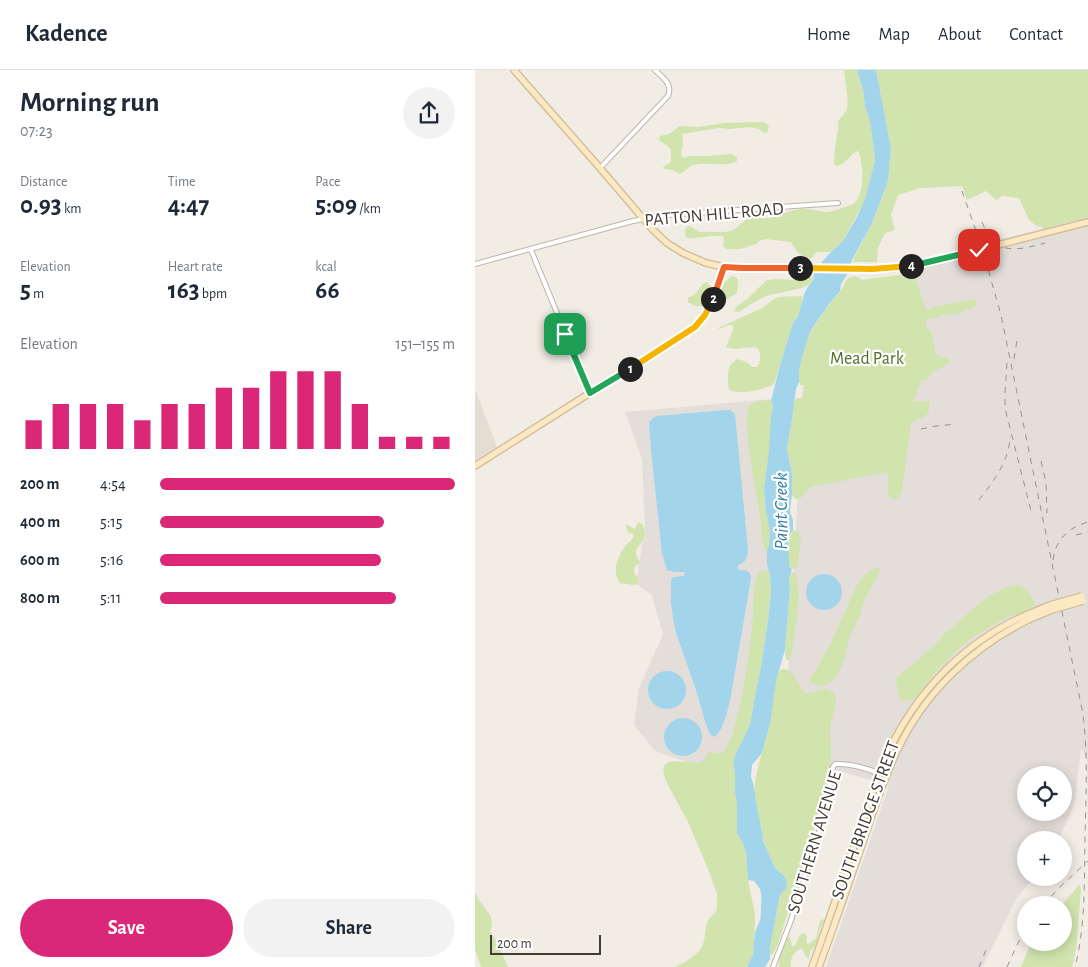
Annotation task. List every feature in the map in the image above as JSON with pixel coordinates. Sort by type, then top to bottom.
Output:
[{"type":"main road","points":[[514,70],[652,229],[674,248],[698,260],[724,267],[892,269],[916,266],[1088,222]]},
{"type":"main road","points":[[475,466],[695,327],[710,307],[724,267]]},
{"type":"main road","name":"SOUTH BRIDGE STREET","points":[[812,967],[879,773],[895,737],[917,702],[958,658],[983,639],[1017,619],[1052,610],[1085,598]]},
{"type":"main road","name":"SOUTH BRIDGE STREET","points":[[819,967],[886,776],[905,734],[922,708],[940,686],[964,662],[1027,617]]},
{"type":"street","points":[[600,168],[668,96],[670,90],[668,84],[655,70]]},
{"type":"street","name":"PATTON HILL ROAD","points":[[475,264],[633,221],[655,217],[838,203]]},
{"type":"street","points":[[531,250],[590,393]]},
{"type":"street","name":"SOUTHERN AVENUE","points":[[773,967],[790,923],[821,826],[833,767],[835,764],[840,764],[863,768],[886,776]]},
{"type":"shaded area","points":[[1088,217],[1088,819],[1087,758],[1081,749],[1075,801],[1072,809],[1072,766],[1017,766],[1017,821],[1067,821],[1062,831],[1017,831],[1017,886],[1027,886],[1017,896],[982,967],[826,967],[889,786],[784,754],[798,489],[927,314],[914,273],[939,255]]},
{"type":"shaded area","points":[[475,389],[498,450],[475,464]]},
{"type":"shaded area","points":[[772,399],[772,538],[761,644],[728,762],[695,765],[655,751],[634,725],[639,688],[663,635],[652,595],[636,584],[645,528],[642,459],[625,412]]},
{"type":"green space","points":[[844,70],[857,70],[870,121],[875,158],[864,202],[843,241],[831,252],[818,252],[812,258],[808,258],[799,254],[791,242],[766,239],[741,249],[727,249],[723,246],[724,238],[722,236],[687,238],[685,232],[688,226],[700,232],[727,232],[751,218],[768,218],[801,209],[829,212],[851,205],[857,200],[860,195],[862,179],[858,151],[841,164],[837,166],[834,164],[838,122],[847,109]]},
{"type":"green space","points":[[876,70],[1088,70],[1088,217],[1043,229],[1029,220],[1019,198],[1003,196],[996,200],[986,191],[967,200],[962,186],[920,188],[898,195],[891,215],[895,230],[885,233],[878,248],[877,262],[853,262],[872,223],[888,181],[891,148]]},
{"type":"green space","points":[[725,123],[766,123],[769,126],[767,133],[750,127],[719,128],[682,134],[681,154],[683,158],[731,154],[737,157],[737,161],[733,163],[693,165],[680,174],[663,167],[671,162],[671,150],[659,138],[680,126],[699,127]]},
{"type":"green space","name":"Mead Park","points":[[914,273],[926,310],[972,299],[976,300],[977,306],[957,314],[927,319],[926,328],[931,331],[936,355],[949,358],[950,363],[933,372],[926,380],[921,380],[914,401],[929,401],[929,411],[925,416],[911,424],[902,491],[899,498],[894,499],[888,496],[888,472],[810,487],[801,498],[796,499],[792,494],[792,474],[787,449],[794,403],[798,398],[802,398],[804,385],[801,385],[798,377],[801,359],[812,330],[846,280],[853,277],[860,278],[861,280]]},
{"type":"green space","points":[[732,276],[737,278],[737,293],[726,300],[718,298],[722,285]]},
{"type":"green space","points":[[810,276],[814,278],[807,286],[767,296],[739,312],[734,311],[737,306],[767,280],[792,280]]},
{"type":"green space","points":[[707,282],[711,291],[708,301],[700,306],[694,306],[688,302],[688,298]]},
{"type":"green space","points":[[802,296],[800,310],[793,323],[774,384],[752,391],[740,392],[730,390],[728,377],[731,364],[738,359],[752,367],[757,367],[760,353],[758,348],[734,349],[726,347],[733,330],[733,325],[718,328],[762,308],[779,297]]},
{"type":"green space","points":[[770,400],[773,406],[765,494],[770,542],[766,552],[762,541],[761,522],[748,445],[747,416],[749,407],[753,403]]},
{"type":"green space","points":[[638,523],[642,524],[645,533],[643,541],[636,551],[640,562],[635,566],[634,570],[638,582],[633,585],[620,583],[616,574],[618,559],[623,549],[634,536],[629,533],[626,524],[635,529]]},
{"type":"green space","points":[[793,530],[798,531],[801,538],[798,567],[791,568],[789,566],[788,544]]},
{"type":"green space","points":[[877,567],[880,570],[863,603],[839,672],[834,680],[827,684],[820,686],[813,684],[810,682],[811,677],[828,649],[856,587],[864,576]]},
{"type":"green space","points":[[768,570],[771,590],[761,667],[750,724],[733,763],[737,804],[737,833],[746,852],[748,880],[755,915],[752,957],[747,967],[675,967],[691,958],[701,948],[707,923],[716,912],[717,894],[688,822],[666,781],[663,771],[665,765],[669,762],[702,762],[709,752],[723,752],[729,744],[739,710],[747,665],[756,580],[761,571]]},
{"type":"green space","points":[[794,572],[797,579],[798,600],[791,655],[789,660],[787,660],[785,650],[790,589],[789,578],[791,573]]},
{"type":"green space","points":[[1012,586],[1024,587],[1035,605],[1018,614],[1009,616],[975,636],[938,669],[915,698],[907,701],[901,700],[897,688],[897,677],[980,603],[995,593]]},
{"type":"green space","points":[[782,669],[792,673],[805,693],[827,689],[835,696],[836,702],[830,727],[831,763],[820,808],[814,829],[803,850],[800,877],[779,940],[772,955],[770,947],[780,895],[786,889],[785,877],[774,866],[767,848],[757,814],[755,784],[769,729],[774,685]]},
{"type":"green space","points":[[1079,885],[1081,892],[1072,967],[1021,967],[1028,951],[1072,951],[1072,896],[1070,896]]},
{"type":"green space","points":[[475,892],[490,916],[492,922],[490,931],[508,967],[481,967],[475,950]]},
{"type":"green space","points":[[822,919],[824,921],[816,943],[810,951],[809,959],[801,948],[793,956],[791,967],[779,967],[781,951],[788,937],[790,937],[793,947],[799,937],[805,933],[807,936],[806,943],[809,944],[816,938]]},
{"type":"water","points":[[857,70],[876,70],[891,148],[888,181],[872,223],[852,260],[848,273],[841,284],[840,291],[809,335],[799,370],[799,382],[796,389],[787,449],[792,474],[790,512],[793,520],[793,530],[789,536],[788,543],[789,566],[792,569],[789,578],[790,589],[785,650],[776,681],[770,724],[762,753],[752,765],[751,777],[764,843],[775,868],[785,877],[787,883],[786,889],[780,895],[770,947],[770,959],[765,967],[747,967],[753,954],[755,932],[766,909],[766,897],[754,881],[748,880],[746,852],[737,833],[737,804],[733,763],[750,724],[769,613],[771,590],[767,551],[770,533],[764,489],[773,406],[771,401],[793,323],[798,316],[805,292],[813,281],[815,271],[820,264],[843,241],[857,217],[866,196],[875,158],[870,121]]},
{"type":"water","points":[[730,410],[735,414],[748,550],[745,560],[737,566],[739,570],[749,573],[751,579],[729,706],[724,723],[715,737],[711,735],[707,728],[676,633],[671,603],[671,580],[673,577],[684,576],[685,572],[667,570],[662,553],[649,422],[657,416]]},
{"type":"water","points":[[824,574],[836,580],[842,592],[836,604],[824,610],[812,604],[806,592],[812,580]]},
{"type":"water","points":[[667,671],[680,677],[686,690],[680,703],[667,709],[654,703],[648,690],[654,677]]},
{"type":"water","points":[[683,718],[696,724],[702,737],[696,750],[683,756],[670,750],[664,737],[670,724]]},
{"type":"waterway","name":"Paint Creek","points":[[763,886],[765,895],[764,920]]},
{"type":"railway","points":[[962,191],[982,248],[1001,315],[1083,714],[1086,745],[1083,919],[1075,967]]},
{"type":"railway","points":[[982,222],[987,233],[1000,246],[1016,249],[1045,243]]},
{"type":"railway","points":[[1014,359],[1017,340]]},
{"type":"railway","points":[[1007,363],[1005,408],[1032,515]]},
{"type":"railway","points":[[921,429],[956,424]]},
{"type":"railway","points":[[979,500],[1004,462],[1010,436]]},
{"type":"railway","points":[[1041,461],[1046,483],[1047,513]]},
{"type":"railway","points":[[1053,560],[1057,546],[1064,535],[1075,527],[1088,522]]},
{"type":"railway","points":[[1076,535],[1088,532]]},
{"type":"railway","points":[[1052,896],[1088,861]]},
{"type":"railway","points":[[979,967],[988,945]]},
{"type":"railway","points":[[1007,967],[1017,945]]},
{"type":"route","points":[[565,334],[590,393],[647,359],[695,327],[710,307],[724,267],[897,268],[916,266],[979,250]]}]
